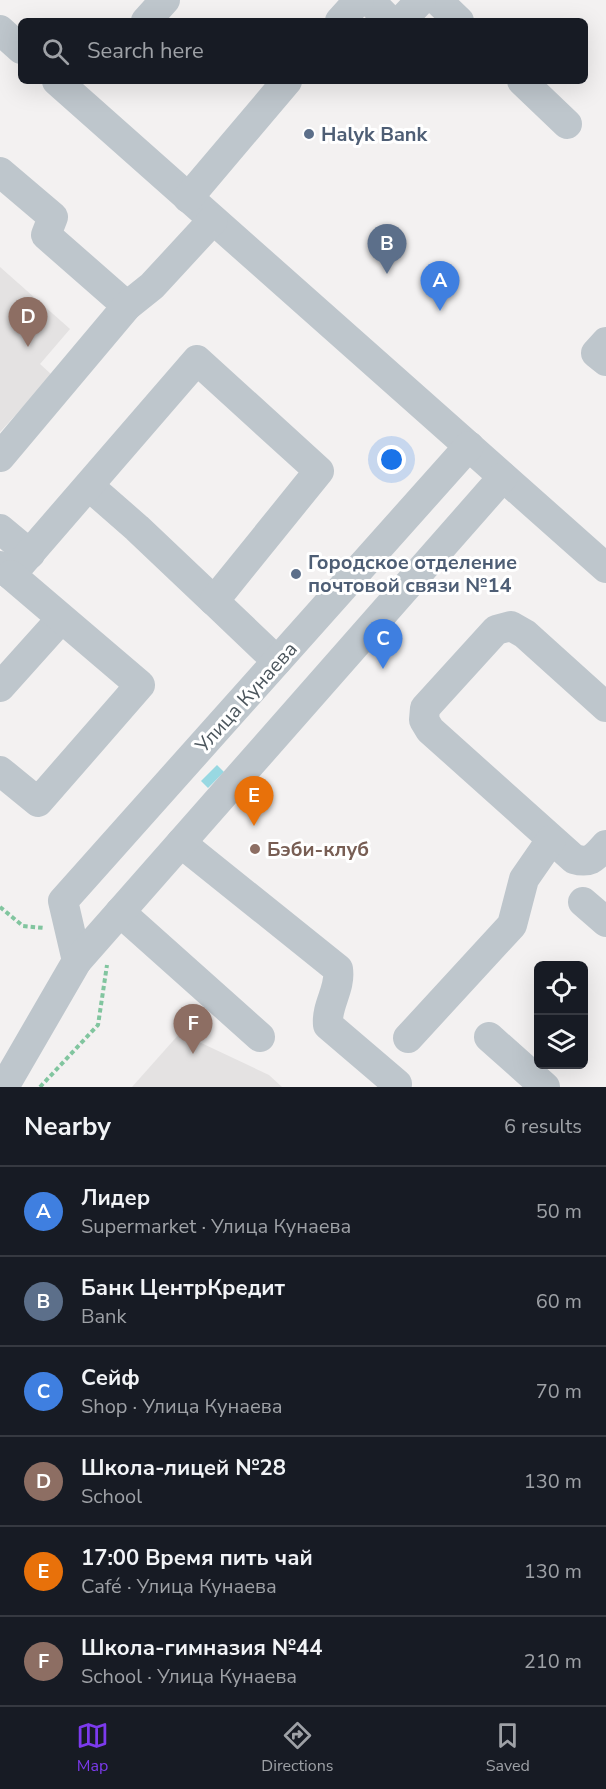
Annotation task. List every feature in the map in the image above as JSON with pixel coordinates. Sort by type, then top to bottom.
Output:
[{"type":"street","points":[[149,18],[165,0]]},
{"type":"street","points":[[343,18],[359,0]]},
{"type":"street","points":[[369,0],[387,18]]},
{"type":"street","points":[[404,18],[421,0]]},
{"type":"street","points":[[437,0],[456,18]]},
{"type":"street","points":[[0,30],[18,46]]},
{"type":"street","points":[[188,198],[284,84]]},
{"type":"street","points":[[525,84],[567,124]]},
{"type":"street","points":[[75,87],[188,198],[606,568]]},
{"type":"street","points":[[0,172],[53,217],[46,235],[127,306]]},
{"type":"street","points":[[0,457],[127,306],[152,286],[213,220]]},
{"type":"street","points":[[606,342],[596,352],[606,361]]},
{"type":"street","points":[[14,565],[89,486],[197,360],[319,471],[214,601]]},
{"type":"street","name":"Улица Кунаева","points":[[77,961],[63,901],[469,446]]},
{"type":"street","points":[[4,1087],[77,961],[503,477]]},
{"type":"street","points":[[89,486],[137,528],[277,661]]},
{"type":"street","points":[[0,529],[14,565],[62,619],[140,685],[38,802],[0,771]]},
{"type":"street","points":[[0,687],[62,619]]},
{"type":"street","points":[[599,862],[574,859],[430,730],[424,720],[425,708],[496,630],[511,626],[525,634],[606,707]]},
{"type":"street","points":[[408,1038],[512,925],[524,879],[551,840]]},
{"type":"street","points":[[181,843],[338,969],[339,980],[327,1016],[328,1025],[397,1084]]},
{"type":"street","points":[[583,902],[606,922]]},
{"type":"street","points":[[111,922],[260,1037]]},
{"type":"street","points":[[489,1037],[545,1087]]},
{"type":"path","points":[[40,1087],[98,1024],[111,922]]},
{"type":"shaded area","points":[[0,267],[70,329],[40,364],[52,375],[0,432]]},
{"type":"shaded area","points":[[180,1033],[269,1075],[282,1087],[132,1087]]},
{"type":"water","points":[[217,765],[224,772],[208,788],[201,781]]},
{"type":"place","name":"Halyk Bank","points":[[309,134]]},
{"type":"place","name":"Банк ЦентрКредит","points":[[387,274]]},
{"type":"place","name":"Лидер","points":[[440,311]]},
{"type":"place","name":"Школа-лицей №28","points":[[28,347]]},
{"type":"place","name":"Городское отделение почтовой связи №14","points":[[296,574]]},
{"type":"place","name":"Сейф","points":[[383,669]]},
{"type":"place","name":"17:00 Время пить чай","points":[[254,826]]},
{"type":"place","name":"Бэби-клуб","points":[[255,849]]},
{"type":"place","name":"Школа-гимназия №44","points":[[193,1054]]}]
